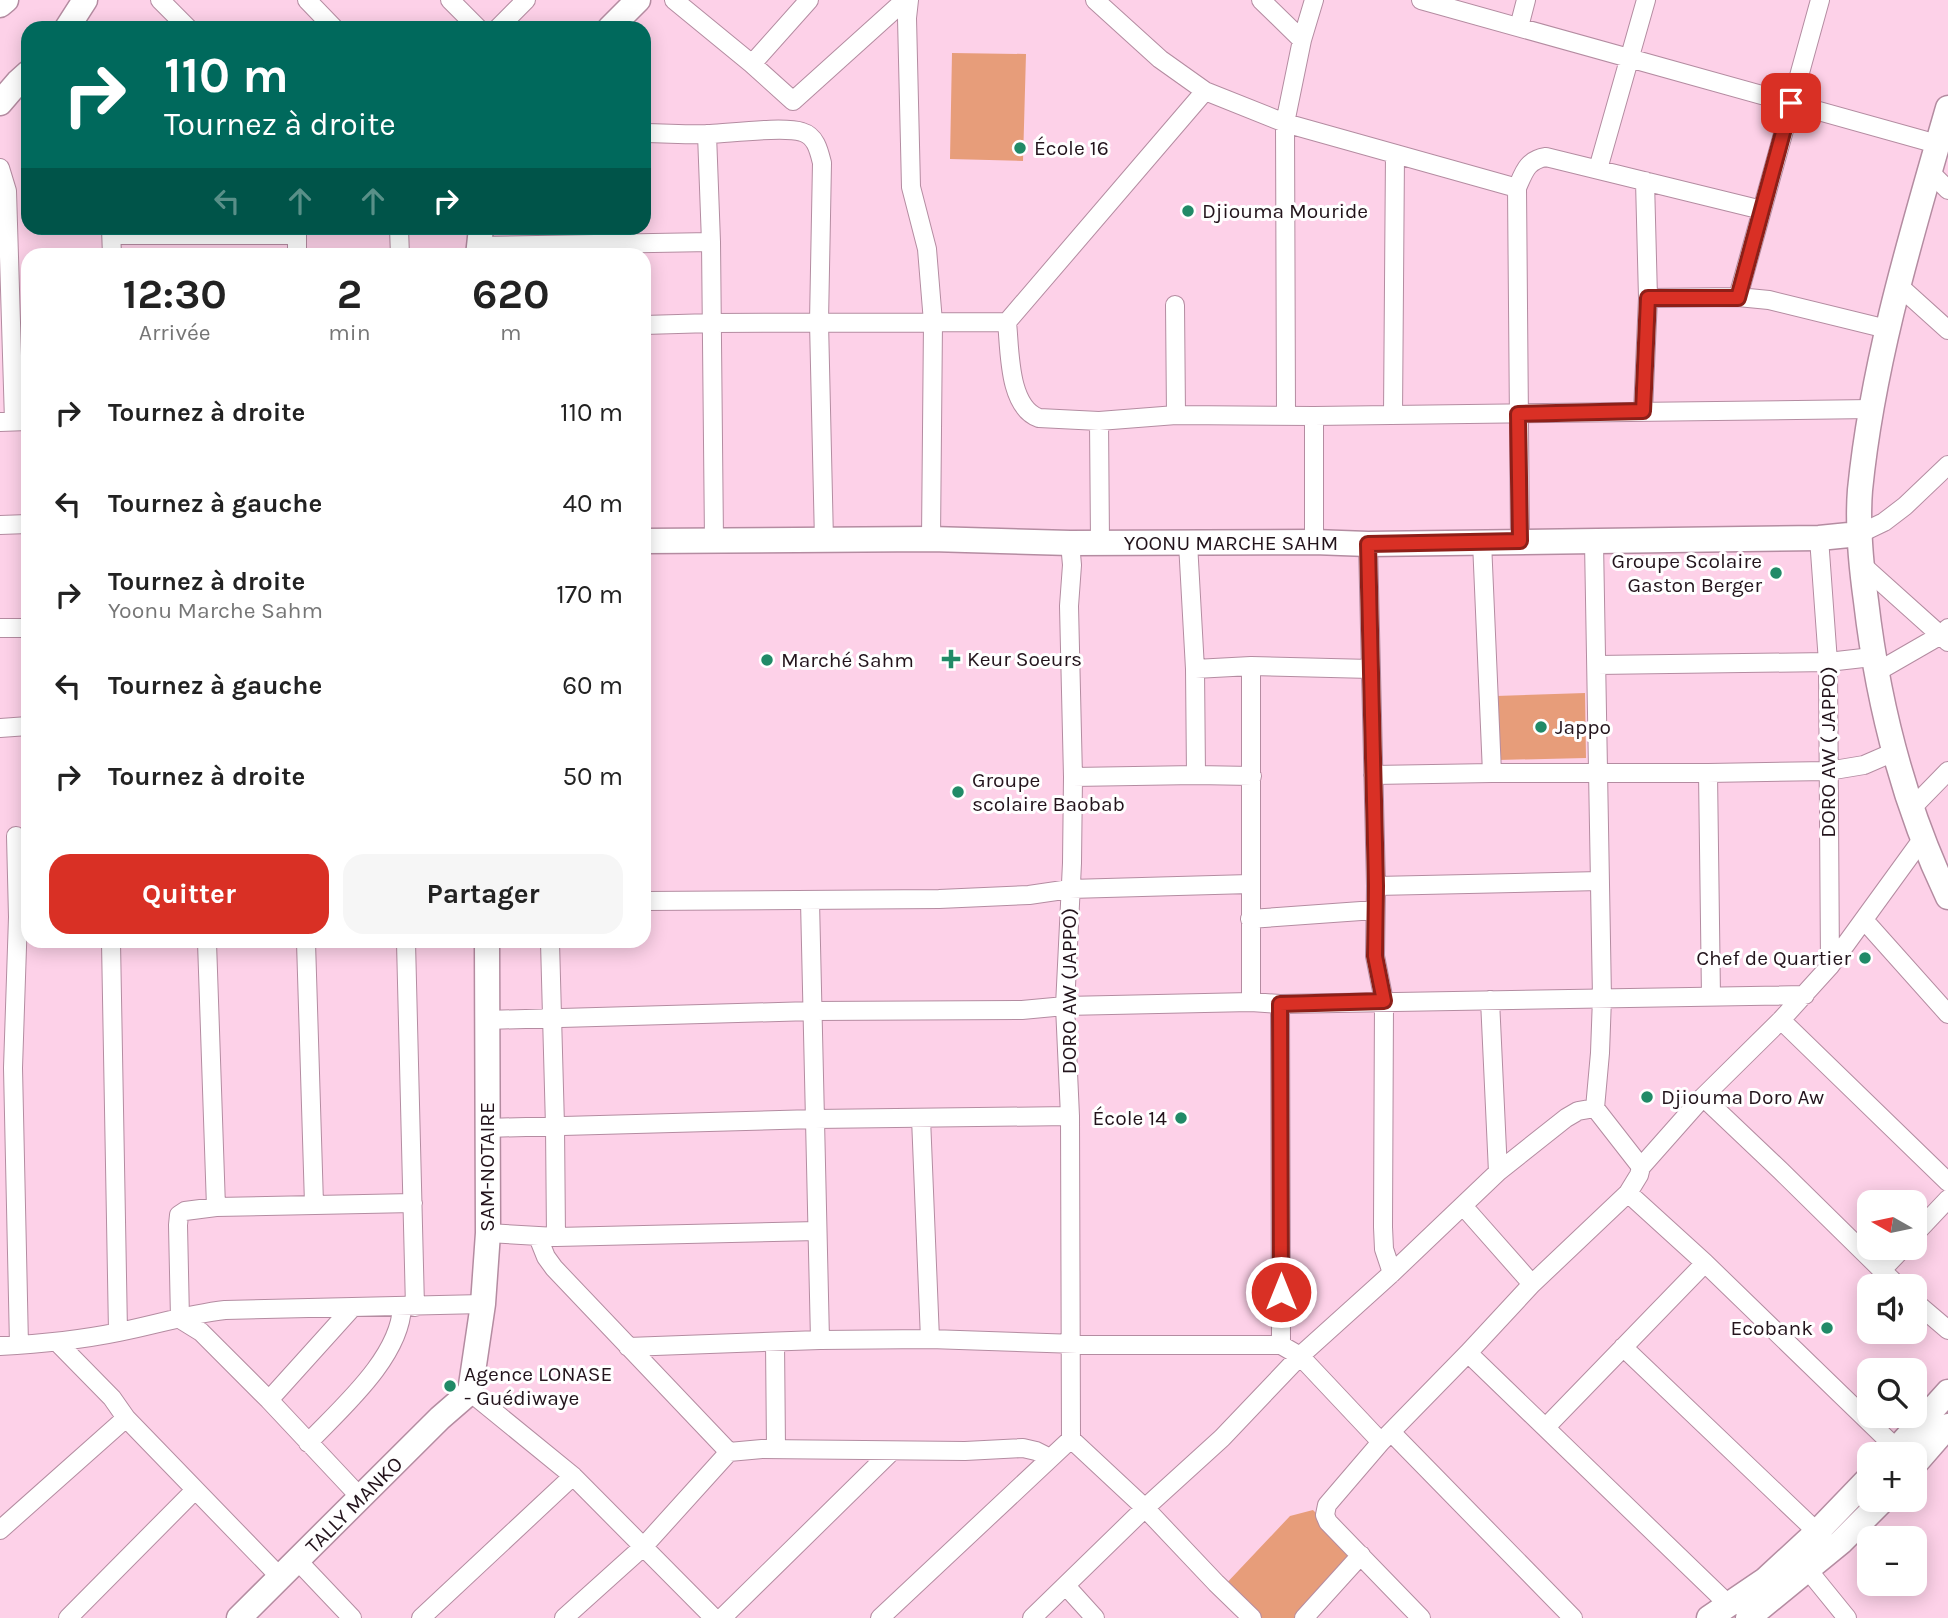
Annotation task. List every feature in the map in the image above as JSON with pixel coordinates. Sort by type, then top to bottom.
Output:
[{"type":"street","points":[[0,5],[6,0]]},
{"type":"street","points":[[72,21],[85,0]]},
{"type":"street","points":[[160,0],[181,21]]},
{"type":"street","points":[[307,0],[327,21]]},
{"type":"street","points":[[450,0],[471,21]]},
{"type":"street","points":[[505,21],[526,0]]},
{"type":"street","points":[[617,21],[638,0]]},
{"type":"street","points":[[674,0],[793,101]]},
{"type":"street","points":[[752,64],[809,0]]},
{"type":"street","points":[[789,130],[793,101],[907,0]]},
{"type":"street","points":[[907,0],[911,187],[927,249],[933,321],[931,539]]},
{"type":"street","points":[[1095,0],[1160,59],[1205,91],[1285,123],[1517,188]]},
{"type":"street","points":[[1261,0],[1302,40]]},
{"type":"street","points":[[1286,416],[1285,123],[1302,40],[1314,0]]},
{"type":"street","points":[[1421,0],[1937,144]]},
{"type":"street","points":[[1519,27],[1526,0]]},
{"type":"street","points":[[1598,169],[1646,0]]},
{"type":"street","points":[[1738,298],[1818,0]]},
{"type":"street","points":[[0,103],[21,79]]},
{"type":"street","points":[[1205,91],[1007,322],[1016,393],[1031,415],[1039,418],[1099,421],[1176,415],[1314,416],[1872,409]]},
{"type":"street","points":[[1948,108],[1937,144],[1939,181],[1898,285],[1887,329],[1860,491],[1859,534],[1874,665],[1894,752],[1911,809],[1948,897]]},
{"type":"street","points":[[651,133],[802,131],[810,136],[819,149],[822,163],[819,322],[824,541]]},
{"type":"street","points":[[707,134],[711,242],[714,541]]},
{"type":"street","points":[[1393,415],[1395,154]]},
{"type":"street","points":[[1520,541],[1517,188],[1525,169],[1536,158],[1546,157],[1762,210]]},
{"type":"street","points":[[0,168],[7,191],[14,421]]},
{"type":"street","points":[[1643,411],[1648,298],[1645,181]]},
{"type":"street","points":[[628,248],[711,242]]},
{"type":"street","points":[[480,243],[566,248]]},
{"type":"street","points":[[1898,285],[1948,330]]},
{"type":"street","points":[[1648,298],[1769,300],[1887,329]]},
{"type":"street","points":[[1175,305],[1176,415]]},
{"type":"street","points":[[651,325],[1007,322]]},
{"type":"street","points":[[1314,416],[1314,542]]},
{"type":"street","points":[[1099,421],[1100,542]]},
{"type":"street","points":[[1859,534],[1884,522],[1905,506],[1948,465]]},
{"type":"street","points":[[0,525],[21,524]]},
{"type":"street","name":"YOONU MARCHE SAHM","points":[[651,541],[931,539],[1070,543],[1368,544],[1819,538],[1859,534]]},
{"type":"street","name":"DORO AW ( JAPPO)","points":[[1819,538],[1828,662],[1830,966]]},
{"type":"street","points":[[1482,542],[1492,772]]},
{"type":"street","points":[[1594,542],[1602,998],[1595,1108],[1641,1167]]},
{"type":"street","name":"DORO AW (JAPPO)","points":[[1070,543],[1073,777],[1065,1006],[1070,1116],[1071,1439]]},
{"type":"street","points":[[1188,543],[1195,669],[1196,775]]},
{"type":"street","points":[[1368,544],[1376,886],[1375,956],[1384,1001],[1383,1227],[1384,1249],[1392,1273]]},
{"type":"street","points":[[1597,665],[1828,662],[1874,665],[1946,635],[1861,564]]},
{"type":"street","points":[[0,628],[21,628]]},
{"type":"street","points":[[1195,669],[1251,666],[1371,669]]},
{"type":"street","points":[[1251,666],[1251,1002]]},
{"type":"street","points":[[0,728],[21,726]]},
{"type":"street","points":[[1373,775],[1828,771],[1864,765],[1894,752]]},
{"type":"street","points":[[1708,774],[1711,997]]},
{"type":"street","points":[[1073,777],[1252,776]]},
{"type":"street","points":[[1911,809],[1946,777]]},
{"type":"street","points":[[15,837],[21,896]]},
{"type":"street","points":[[1421,1618],[1328,1522],[1325,1512],[1327,1506],[1386,1437],[1532,1284],[1628,1193],[1641,1167],[1703,1097],[1781,1020],[1830,966],[1923,838]]},
{"type":"street","points":[[1376,886],[1600,881]]},
{"type":"street","points":[[651,901],[939,899],[1029,895],[1070,889],[1250,884]]},
{"type":"street","points":[[810,901],[820,1340]]},
{"type":"street","points":[[1250,919],[1375,910]]},
{"type":"street","points":[[1864,920],[1948,1014]]},
{"type":"street","points":[[19,1345],[6,1068],[21,934]]},
{"type":"street","points":[[111,948],[118,1332]]},
{"type":"street","points":[[207,948],[216,1207]]},
{"type":"street","points":[[306,948],[314,1204]]},
{"type":"street","points":[[307,1443],[369,1379],[408,1307],[413,1203],[406,948]]},
{"type":"street","name":"SAM-NOTAIRE","points":[[470,1392],[483,1304],[488,1234],[487,948]]},
{"type":"street","points":[[550,948],[555,1126],[546,1257],[729,1452]]},
{"type":"street","points":[[487,1020],[1022,1010],[1065,1006],[1251,1002],[1280,1004],[1804,995]]},
{"type":"street","points":[[1490,999],[1498,1172]]},
{"type":"street","points":[[1280,1004],[1281,1345]]},
{"type":"street","points":[[1781,1020],[1948,1182]]},
{"type":"street","points":[[1703,1097],[1884,1274]]},
{"type":"street","points":[[1032,1618],[1145,1508],[1222,1438],[1300,1356],[1464,1207],[1498,1172],[1566,1118],[1578,1111],[1595,1108]]},
{"type":"street","points":[[487,1128],[815,1119],[1070,1116]]},
{"type":"street","points":[[922,1118],[930,1339]]},
{"type":"street","points":[[1628,1193],[1705,1263],[1887,1442]]},
{"type":"street","points":[[1927,1221],[1948,1199]]},
{"type":"street","points":[[180,1319],[178,1225],[179,1215],[185,1211],[216,1207],[413,1203]]},
{"type":"street","points":[[1464,1207],[1532,1284]]},
{"type":"street","points":[[488,1234],[547,1237],[817,1231]]},
{"type":"street","points":[[1881,1271],[1892,1260]]},
{"type":"street","points":[[1546,1427],[1705,1263]]},
{"type":"street","points":[[0,1346],[57,1342],[225,1310],[483,1304]]},
{"type":"street","points":[[269,1400],[352,1308]]},
{"type":"street","points":[[1927,1312],[1948,1330]]},
{"type":"street","points":[[180,1319],[201,1332],[361,1498]]},
{"type":"street","points":[[628,1347],[930,1339],[1108,1345],[1281,1345],[1300,1356],[1573,1618]]},
{"type":"street","points":[[57,1342],[195,1490],[352,1618]]},
{"type":"street","points":[[775,1342],[776,1449]]},
{"type":"street","points":[[1623,1347],[1817,1532]]},
{"type":"street","points":[[1468,1353],[1546,1427],[1729,1614]]},
{"type":"street","points":[[470,1392],[573,1476],[714,1618]]},
{"type":"street","name":"TALLY MANKO","points":[[239,1618],[440,1418],[470,1392]]},
{"type":"street","points":[[1911,1442],[1948,1392]]},
{"type":"street","points":[[0,1530],[126,1418]]},
{"type":"street","points":[[1923,1442],[1948,1426]]},
{"type":"street","points":[[880,1618],[1071,1439],[1145,1508],[1252,1618]]},
{"type":"street","points":[[564,1618],[644,1546],[729,1452],[776,1449],[965,1451],[1023,1448],[1050,1458]]},
{"type":"street","points":[[722,1618],[892,1451]]},
{"type":"street","points":[[421,1618],[573,1476]]},
{"type":"street","points":[[68,1618],[195,1490]]},
{"type":"street","points":[[1729,1614],[1817,1532],[1857,1490]]},
{"type":"street","points":[[1729,1614],[1808,1570],[1871,1512]]},
{"type":"street","points":[[1304,1618],[1361,1555]]},
{"type":"street","points":[[1808,1570],[1847,1618]]},
{"type":"street","points":[[1066,1587],[1095,1618]]},
{"type":"shaded area","points":[[952,53],[1026,54],[1023,161],[950,159]]},
{"type":"shaded area","name":"Jappo","points":[[1585,693],[1586,758],[1498,760],[1496,696]]},
{"type":"shaded area","points":[[1313,1510],[1359,1556],[1301,1618],[1252,1618],[1222,1588],[1290,1516]]},
{"type":"place","name":"École 16","points":[[1020,148]]},
{"type":"place","name":"Djiouma Mouride","points":[[1188,211]]},
{"type":"place","name":"Groupe Scolaire Gaston Berger","points":[[1776,573]]},
{"type":"place","name":"Keur Soeurs","points":[[951,659]]},
{"type":"place","name":"Marché Sahm","points":[[767,660]]},
{"type":"place","name":"Jappo","points":[[1541,727]]},
{"type":"place","name":"Groupe scolaire Baobab","points":[[958,792]]},
{"type":"place","name":"Chef de Quartier","points":[[1865,958]]},
{"type":"place","name":"Djiouma Doro Aw","points":[[1647,1097]]},
{"type":"place","name":"École 14","points":[[1181,1118]]},
{"type":"place","name":"Ecobank","points":[[1827,1328]]},
{"type":"place","name":"Agence LONASE - Guédiwaye","points":[[450,1386]]},
{"type":"route","points":[[1281,1292],[1280,1004],[1384,1001],[1375,956],[1376,886],[1368,544],[1520,541],[1518,414],[1643,411],[1648,298],[1738,298],[1791,103]]}]
